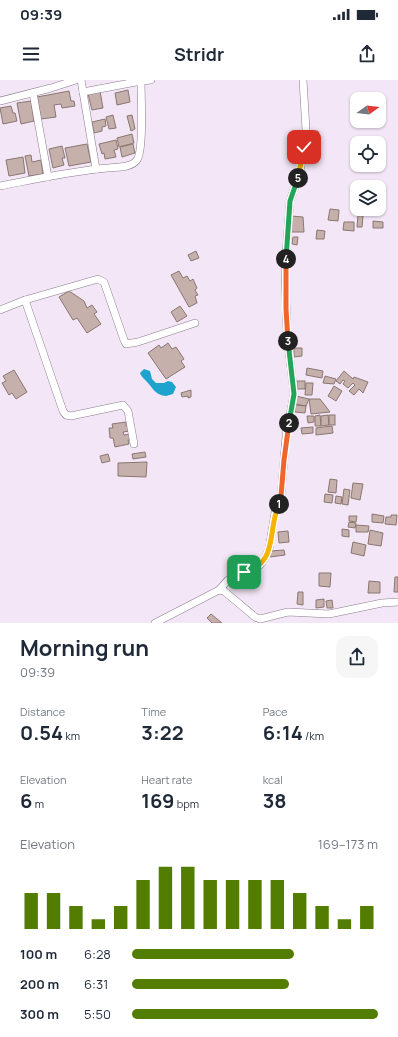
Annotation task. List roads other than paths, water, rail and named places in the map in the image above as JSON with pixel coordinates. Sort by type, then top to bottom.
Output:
[{"type":"street","points":[[0,101],[76,80]]},
{"type":"street","points":[[81,80],[96,169]]},
{"type":"street","points":[[83,92],[151,80]]},
{"type":"street","points":[[155,623],[219,590],[228,580],[254,570],[265,558],[269,549],[275,513],[281,496],[286,436],[294,394],[287,334],[285,269],[290,201],[300,171],[306,130],[303,80]]},
{"type":"street","points":[[0,186],[96,169],[129,166],[136,161],[139,155],[141,81]]},
{"type":"street","points":[[33,93],[48,177]]},
{"type":"street","points":[[0,310],[25,300],[98,279],[104,282],[126,344],[138,342],[195,323]]},
{"type":"street","points":[[25,300],[63,411],[66,415],[71,416],[123,405],[128,411],[134,444]]},
{"type":"street","points":[[219,590],[224,592],[255,617],[260,619],[288,612],[322,615],[334,614],[382,603],[398,602]]},
{"type":"water","points":[[144,369],[150,371],[152,379],[156,383],[164,383],[168,381],[172,382],[176,387],[173,394],[166,396],[160,395],[156,392],[141,375],[140,373]]}]
